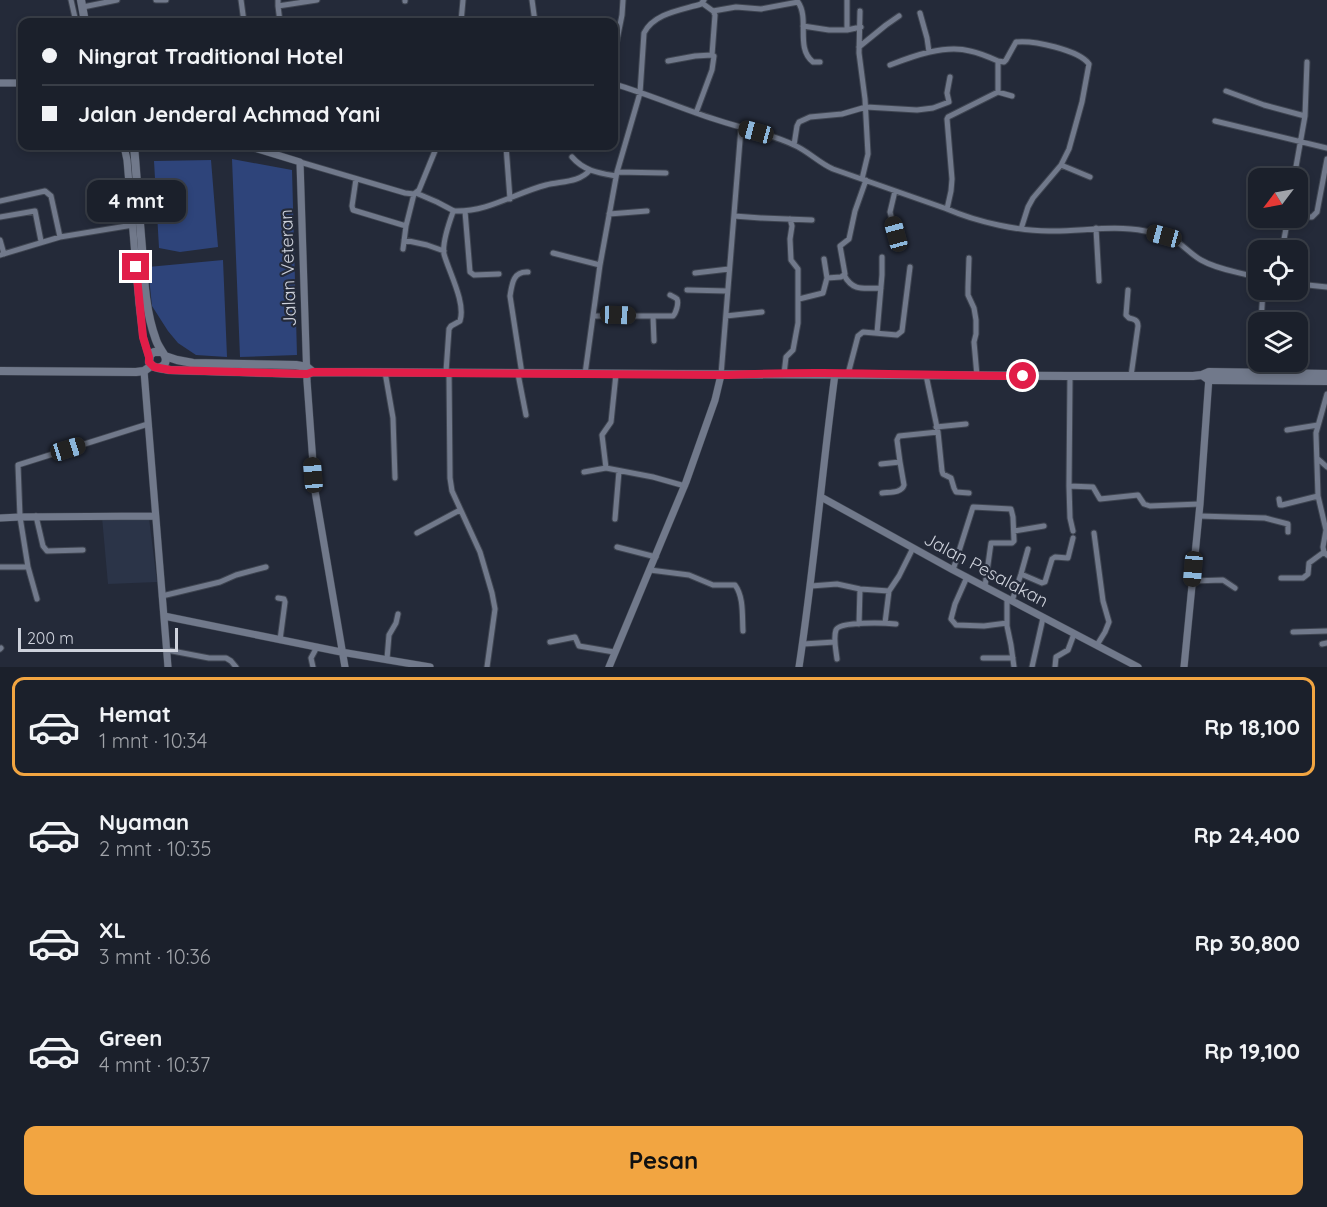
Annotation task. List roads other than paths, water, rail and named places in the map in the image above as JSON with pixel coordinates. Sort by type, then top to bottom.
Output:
[{"type":"main road","points":[[82,3],[84,18]]},
{"type":"main road","points":[[0,371],[136,372],[164,363],[145,298],[134,150]]},
{"type":"main road","points":[[151,368],[149,357],[154,351],[183,362],[229,368]]},
{"type":"main road","points":[[151,368],[520,374],[1207,376],[1327,381]]},
{"type":"main road","points":[[1207,376],[1258,373],[1327,374]]},
{"type":"street","points":[[71,0],[75,18]]},
{"type":"street","points":[[82,3],[91,6],[117,0]]},
{"type":"street","points":[[156,0],[166,0]]},
{"type":"street","points":[[241,0],[243,18]]},
{"type":"street","points":[[280,18],[278,3],[317,0]]},
{"type":"street","points":[[461,18],[463,0]]},
{"type":"street","points":[[532,0],[534,18]]},
{"type":"street","points":[[618,35],[623,0]]},
{"type":"street","points":[[847,0],[847,30]]},
{"type":"street","points":[[713,11],[736,7],[761,9],[799,1],[807,55],[811,61],[820,62]]},
{"type":"street","points":[[585,374],[600,265],[616,174],[640,93],[645,30],[655,21],[672,12],[703,2],[715,15],[712,55],[715,58],[696,113]]},
{"type":"street","points":[[860,11],[859,47],[866,107],[868,154],[849,239],[840,246],[844,275],[850,285],[881,288]]},
{"type":"street","points":[[920,13],[929,52]]},
{"type":"street","points":[[859,47],[899,16]]},
{"type":"street","points":[[803,26],[829,30],[861,27]]},
{"type":"street","points":[[890,65],[915,55],[956,49],[968,50],[1004,62],[1014,44],[1019,42],[1072,52],[1088,62],[1089,67],[1076,127],[1069,149],[1061,165],[1033,198],[1021,229]]},
{"type":"street","points":[[668,61],[712,55]]},
{"type":"street","points":[[998,61],[998,92]]},
{"type":"street","points":[[1296,168],[1305,116],[1307,62]]},
{"type":"street","points":[[950,77],[947,93],[954,114]]},
{"type":"street","points":[[0,83],[18,83]]},
{"type":"street","points":[[618,85],[741,128],[778,138],[794,145],[826,166],[961,215],[1021,229],[1040,231],[1096,228],[1127,228],[1146,231],[1174,240],[1212,266],[1248,275]]},
{"type":"street","points":[[1226,91],[1264,105],[1305,116]]},
{"type":"street","points":[[946,209],[952,179],[947,119],[998,92],[1012,96]]},
{"type":"street","points":[[794,145],[797,126],[805,118],[842,114],[866,107],[917,110],[933,108],[949,102]]},
{"type":"street","points":[[1215,121],[1327,148]]},
{"type":"street","points":[[609,667],[685,486],[721,375],[741,128]]},
{"type":"street","points":[[125,150],[139,303],[143,337],[149,357]]},
{"type":"street","points":[[264,150],[405,194],[415,194],[454,211],[474,210],[544,185],[581,178],[590,170]]},
{"type":"street","points":[[404,249],[406,226],[415,194],[419,190],[435,150]]},
{"type":"street","points":[[506,150],[510,199]]},
{"type":"street","points":[[572,157],[577,163],[590,170],[616,174],[666,173]]},
{"type":"street","points":[[1308,217],[1312,217],[1317,212],[1327,159]]},
{"type":"street","name":"Jalan Veteran","points":[[300,162],[315,492],[345,667]]},
{"type":"street","points":[[1061,165],[1090,177]]},
{"type":"street","points":[[356,179],[353,210],[406,226]]},
{"type":"street","points":[[0,201],[45,190],[51,196],[60,237]]},
{"type":"street","points":[[895,191],[890,212],[899,247]]},
{"type":"street","points":[[0,217],[35,211],[41,242]]},
{"type":"street","points":[[454,211],[444,251],[459,296],[461,317],[460,321],[449,329],[450,478],[460,510],[486,570],[495,609],[487,667]]},
{"type":"street","points":[[465,211],[470,272],[474,275],[499,274]]},
{"type":"street","points":[[609,214],[647,211]]},
{"type":"street","points":[[734,216],[761,219],[812,219]]},
{"type":"street","points":[[784,374],[786,357],[792,352],[797,332],[799,299],[798,268],[791,260],[792,226],[790,219]]},
{"type":"street","points":[[0,240],[2,255],[60,237],[133,225]]},
{"type":"street","points":[[1096,228],[1099,281]]},
{"type":"street","points":[[404,240],[444,251]]},
{"type":"street","points":[[553,253],[600,265]]},
{"type":"street","points":[[878,333],[882,256]]},
{"type":"street","points":[[969,258],[968,295],[976,320],[974,342],[977,376]]},
{"type":"street","points":[[799,299],[823,293],[827,278],[824,259]]},
{"type":"street","points":[[848,374],[860,333],[897,335],[902,331],[910,267]]},
{"type":"street","points":[[695,273],[729,269]]},
{"type":"street","points":[[526,415],[510,296],[514,277],[528,272]]},
{"type":"street","points":[[827,278],[844,275]]},
{"type":"street","points":[[1308,285],[1327,287]]},
{"type":"street","points":[[687,290],[727,291]]},
{"type":"street","points":[[1128,290],[1126,315],[1137,321],[1138,326],[1131,376]]},
{"type":"street","points":[[593,316],[675,315],[677,299],[670,295]]},
{"type":"street","points":[[726,316],[762,312]]},
{"type":"street","points":[[653,316],[654,341]]},
{"type":"street","points":[[151,368],[148,424],[168,667]]},
{"type":"street","points":[[385,372],[393,418],[395,478]]},
{"type":"street","points":[[606,468],[602,435],[611,422],[616,374]]},
{"type":"street","points":[[799,667],[811,586],[835,374]]},
{"type":"street","points":[[926,375],[937,430],[942,472],[951,478],[955,491],[969,493]]},
{"type":"street","points":[[1021,574],[1045,582],[1052,559],[1055,557],[1068,558],[1073,534],[1068,486],[1070,376]]},
{"type":"street","points":[[1184,667],[1200,504],[1207,376]]},
{"type":"street","points":[[1281,578],[1304,578],[1308,574],[1309,563],[1326,554],[1323,547],[1326,530],[1318,496],[1316,433],[1327,394]]},
{"type":"street","points":[[37,599],[28,567],[20,517],[17,466],[20,463],[148,424]]},
{"type":"street","points":[[882,493],[904,488],[897,440],[899,436],[966,424]]},
{"type":"street","points":[[1287,430],[1317,425]]},
{"type":"street","points":[[1318,459],[1327,467]]},
{"type":"street","points":[[881,464],[900,462]]},
{"type":"street","points":[[584,472],[606,468],[685,486]]},
{"type":"street","points":[[615,519],[619,471]]},
{"type":"street","points":[[1068,486],[1094,487],[1100,499],[1138,495],[1144,504],[1149,506],[1200,504]]},
{"type":"street","points":[[1279,499],[1282,505],[1318,496]]},
{"type":"street","name":"Jalan Pesalakan","points":[[821,497],[912,548],[1138,667]]},
{"type":"street","points":[[954,570],[974,506],[1011,510],[1013,542],[990,545],[985,586]]},
{"type":"street","points":[[417,534],[460,510]]},
{"type":"street","points":[[36,516],[43,546],[47,551],[83,550]]},
{"type":"street","points":[[0,518],[155,516]]},
{"type":"street","points":[[1198,516],[1265,518],[1288,524],[1287,532]]},
{"type":"street","points":[[1014,531],[1044,526]]},
{"type":"street","points":[[1094,533],[1108,622],[1097,645]]},
{"type":"street","points":[[617,547],[656,557]]},
{"type":"street","points":[[885,623],[889,591],[912,548]]},
{"type":"street","points":[[1014,667],[1007,623],[1010,600],[1028,549]]},
{"type":"street","points":[[0,567],[28,567]]},
{"type":"street","points":[[162,596],[220,582],[266,567]]},
{"type":"street","points":[[650,570],[689,575],[713,585],[735,585],[741,597],[743,631]]},
{"type":"street","points":[[967,577],[955,604],[951,619],[953,623],[984,626],[1007,623]]},
{"type":"street","points":[[1192,581],[1223,580],[1235,588]]},
{"type":"street","points":[[811,586],[837,584],[860,589],[889,591]]},
{"type":"street","points":[[859,624],[860,589]]},
{"type":"street","points":[[278,598],[284,599],[285,602],[280,640]]},
{"type":"street","points":[[387,659],[389,635],[398,614]]},
{"type":"street","points":[[164,616],[341,652],[430,667]]},
{"type":"street","points":[[1032,667],[1043,618]]},
{"type":"street","points":[[837,659],[835,642],[837,627],[859,624],[896,624]]},
{"type":"street","points":[[1293,632],[1327,631]]},
{"type":"street","points":[[1055,667],[1056,657],[1068,650],[1074,634]]},
{"type":"street","points":[[550,642],[575,637],[579,646],[614,652]]},
{"type":"street","points":[[803,644],[835,642]]},
{"type":"street","points":[[313,667],[311,660],[317,647]]},
{"type":"street","points":[[166,650],[209,658],[226,658],[236,667]]},
{"type":"street","points":[[983,658],[1013,658]]}]
